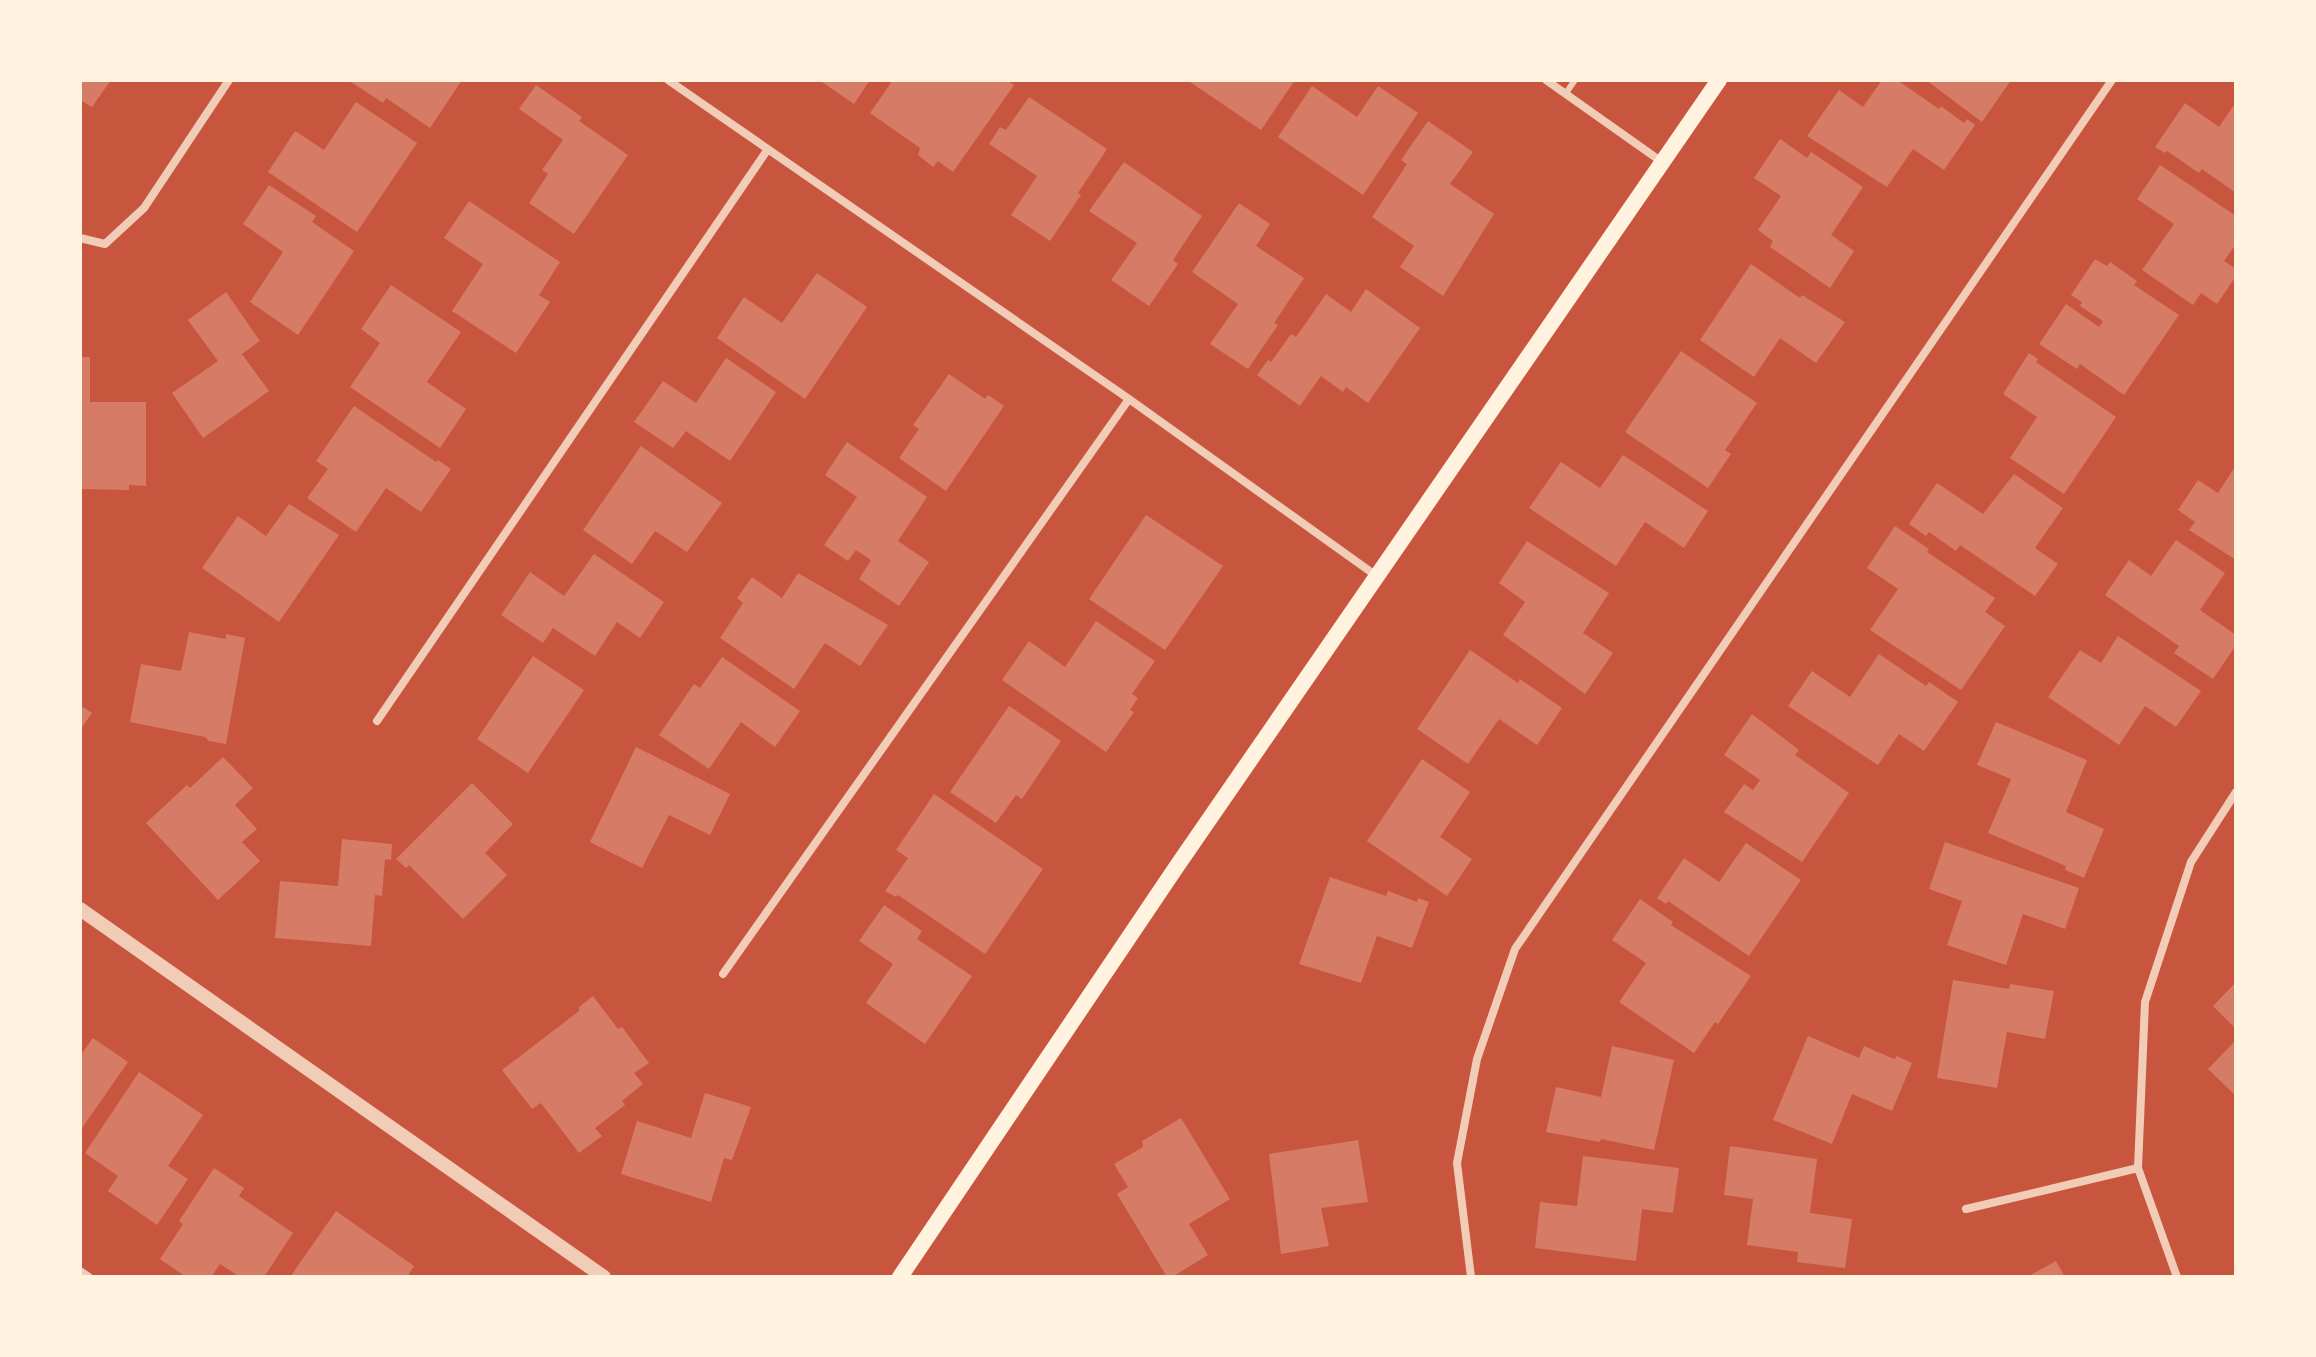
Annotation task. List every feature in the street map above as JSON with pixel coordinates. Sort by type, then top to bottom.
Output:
[{"type":"main road","points":[[900,1277],[1177,866],[1719,80]]},
{"type":"street","points":[[80,238],[105,244],[144,208],[229,80]]},
{"type":"street","points":[[668,80],[1129,399],[1378,577]]},
{"type":"street","points":[[1546,80],[1662,162]]},
{"type":"street","points":[[1471,1277],[1457,1163],[1477,1059],[1515,949],[2112,80]]},
{"type":"street","points":[[377,721],[768,149]]},
{"type":"street","points":[[723,974],[1129,399]]},
{"type":"street","points":[[2177,1277],[2138,1168],[2145,1002],[2191,862],[2236,792]]},
{"type":"street","points":[[80,909],[604,1277]]},
{"type":"street","points":[[1966,1209],[2138,1168]]},
{"type":"street","points":[[80,1271],[89,1277]]},
{"type":"lane","points":[[1566,93],[1575,80]]},
{"type":"building","points":[[80,80],[111,80],[92,107],[80,100]]},
{"type":"building","points":[[348,80],[462,80],[430,128],[386,98],[383,103]]},
{"type":"building","points":[[819,80],[870,80],[854,104]]},
{"type":"building","points":[[893,80],[1006,80],[1014,85],[953,172],[938,161],[933,167],[918,155],[920,148],[870,113]]},
{"type":"building","points":[[1187,80],[1295,80],[1261,130]]},
{"type":"building","points":[[1882,80],[1897,80],[1939,109],[1941,106],[1964,123],[1967,119],[1975,125],[1944,170],[1913,149],[1887,187],[1807,136],[1839,90],[1863,107]]},
{"type":"building","points":[[1926,80],[2011,80],[1982,122]]},
{"type":"building","points":[[536,85],[582,117],[579,121],[628,155],[574,234],[529,203],[548,174],[542,170],[563,140],[519,109]]},
{"type":"building","points":[[1312,86],[1357,117],[1378,86],[1418,113],[1363,195],[1278,137]]},
{"type":"building","points":[[1029,97],[1107,149],[1050,241],[1011,215],[1037,176],[989,144],[1000,127],[1006,130]]},
{"type":"building","points":[[356,102],[417,143],[357,232],[268,172],[295,131],[324,150]]},
{"type":"building","points":[[2236,102],[2236,193],[2202,169],[2199,173],[2167,151],[2165,153],[2155,147],[2185,103],[2219,127]]},
{"type":"building","points":[[1428,121],[1473,152],[1450,184],[1494,214],[1443,296],[1400,267],[1414,246],[1372,217],[1407,164],[1401,160]]},
{"type":"building","points":[[1780,139],[1807,158],[1811,152],[1863,187],[1831,235],[1854,251],[1830,288],[1770,247],[1773,241],[1758,230],[1781,196],[1754,178]]},
{"type":"building","points":[[1124,162],[1202,216],[1173,260],[1178,264],[1149,306],[1111,280],[1137,243],[1089,211]]},
{"type":"building","points":[[2160,165],[2236,216],[2236,244],[2224,261],[2236,269],[2236,276],[2217,304],[2201,293],[2193,305],[2142,270],[2174,224],[2137,199]]},
{"type":"building","points":[[269,185],[316,216],[312,222],[354,251],[298,335],[250,302],[283,252],[243,224]]},
{"type":"building","points":[[469,201],[560,262],[539,295],[550,302],[516,353],[452,311],[483,264],[444,238]]},
{"type":"building","points":[[1239,203],[1270,224],[1256,246],[1304,278],[1274,323],[1278,325],[1248,369],[1210,344],[1238,304],[1192,272]]},
{"type":"building","points":[[2095,259],[2107,266],[2110,262],[2137,281],[2134,285],[2179,315],[2124,395],[2080,364],[2077,369],[2039,344],[2066,304],[2099,327],[2103,321],[2080,306],[2082,302],[2071,295]]},
{"type":"building","points":[[1751,264],[1800,298],[1802,295],[1845,322],[1816,363],[1780,338],[1754,377],[1700,340]]},
{"type":"building","points":[[817,273],[867,307],[805,399],[717,338],[744,297],[782,323]]},
{"type":"building","points":[[391,285],[461,332],[427,382],[466,409],[440,448],[350,387],[380,343],[361,329]]},
{"type":"building","points":[[1366,289],[1420,328],[1368,403],[1346,387],[1343,392],[1321,376],[1300,406],[1257,375],[1268,360],[1271,362],[1291,334],[1296,337],[1326,294],[1351,312]]},
{"type":"building","points":[[226,292],[260,341],[242,354],[269,391],[203,438],[172,393],[218,361],[188,320]]},
{"type":"building","points":[[1681,351],[1757,403],[1725,450],[1731,454],[1708,488],[1625,432]]},
{"type":"building","points":[[2029,353],[2038,359],[2036,362],[2116,417],[2064,494],[2010,458],[2037,417],[2003,394]]},
{"type":"building","points":[[80,357],[90,357],[90,402],[146,402],[146,486],[129,485],[129,490],[80,489]]},
{"type":"building","points":[[726,358],[776,392],[730,461],[686,431],[673,448],[634,422],[663,381],[696,403]]},
{"type":"building","points":[[949,374],[985,399],[988,395],[1004,406],[946,491],[899,458],[919,429],[913,425]]},
{"type":"building","points":[[354,406],[451,469],[421,512],[386,488],[356,532],[307,498],[328,469],[316,461]]},
{"type":"building","points":[[847,442],[927,497],[898,541],[929,562],[899,606],[859,579],[871,560],[856,550],[848,561],[824,545],[857,497],[825,475]]},
{"type":"building","points":[[641,446],[722,503],[687,552],[655,531],[632,564],[583,530]]},
{"type":"building","points":[[1623,455],[1708,511],[1684,548],[1645,522],[1616,566],[1529,508],[1561,462],[1600,488]]},
{"type":"building","points":[[2236,465],[2236,560],[2189,530],[2195,522],[2178,510],[2198,480],[2218,493]]},
{"type":"building","points":[[2014,474],[2063,508],[2035,548],[2058,564],[2035,596],[1960,545],[1956,551],[1929,532],[1926,536],[1909,524],[1937,483],[1983,514]]},
{"type":"building","points":[[289,504],[339,535],[279,622],[202,568],[238,516],[266,536]]},
{"type":"building","points":[[1146,515],[1223,566],[1165,650],[1089,599]]},
{"type":"building","points":[[1895,526],[1929,549],[1927,552],[1995,598],[1985,612],[2005,626],[1961,690],[1870,630],[1898,589],[1867,568]]},
{"type":"building","points":[[2176,540],[2225,573],[2200,610],[2236,635],[2236,645],[2213,679],[2174,653],[2179,646],[2105,595],[2129,560],[2151,576]]},
{"type":"building","points":[[1527,541],[1609,593],[1583,633],[1613,653],[1585,694],[1503,635],[1525,602],[1499,583]]},
{"type":"building","points":[[594,554],[664,602],[640,638],[617,622],[595,656],[553,628],[543,643],[501,615],[530,572],[564,596]]},
{"type":"building","points":[[798,573],[888,625],[860,666],[825,643],[794,689],[720,638],[743,603],[737,598],[752,577],[782,598]]},
{"type":"building","points":[[1096,621],[1155,661],[1132,694],[1138,698],[1130,710],[1134,712],[1106,752],[1002,680],[1029,641],[1065,667]]},
{"type":"building","points":[[189,632],[226,639],[226,634],[245,638],[226,744],[130,722],[141,664],[181,671]]},
{"type":"building","points":[[2118,636],[2201,691],[2176,727],[2145,706],[2119,745],[2048,697],[2080,650],[2101,663]]},
{"type":"building","points":[[1470,650],[1562,708],[1537,745],[1499,719],[1468,764],[1417,729]]},
{"type":"building","points":[[1879,654],[1926,686],[1929,682],[1958,702],[1924,751],[1899,734],[1878,765],[1788,706],[1812,671],[1850,697]]},
{"type":"building","points":[[533,656],[584,690],[528,773],[477,739]]},
{"type":"building","points":[[722,657],[800,711],[775,747],[741,722],[709,769],[659,735],[694,684],[700,688]]},
{"type":"building","points":[[80,705],[92,713],[80,730]]},
{"type":"building","points":[[1009,706],[1061,741],[1022,799],[1016,795],[996,823],[950,792]]},
{"type":"building","points":[[1752,714],[1799,750],[1795,755],[1849,793],[1802,862],[1724,812],[1744,784],[1753,790],[1760,780],[1724,755]]},
{"type":"building","points":[[1996,722],[2087,760],[2066,812],[2104,829],[2084,878],[2065,870],[2066,866],[1988,833],[2011,779],[1977,765]]},
{"type":"building","points":[[636,747],[730,794],[710,835],[669,815],[642,868],[590,842]]},
{"type":"building","points":[[223,757],[253,788],[235,805],[257,829],[242,842],[260,861],[218,900],[146,823]]},
{"type":"building","points":[[1422,759],[1470,792],[1440,837],[1472,859],[1447,896],[1367,841]]},
{"type":"building","points":[[472,783],[513,824],[485,853],[507,875],[463,919],[409,865],[406,868],[396,859]]},
{"type":"building","points":[[934,794],[1043,869],[985,954],[898,895],[896,897],[885,891],[908,858],[896,850]]},
{"type":"building","points":[[342,839],[392,844],[391,860],[385,859],[382,896],[375,895],[371,946],[275,938],[280,881],[338,886]]},
{"type":"building","points":[[1945,842],[2079,888],[2065,929],[2023,914],[2006,965],[1947,945],[1962,901],[1929,889]]},
{"type":"building","points":[[1746,843],[1801,880],[1749,956],[1668,901],[1666,904],[1657,898],[1684,858],[1719,882]]},
{"type":"building","points":[[1330,877],[1386,896],[1388,891],[1417,902],[1418,898],[1429,902],[1412,948],[1377,936],[1361,983],[1299,964]]},
{"type":"building","points":[[1640,899],[1673,922],[1671,925],[1751,976],[1694,1053],[1619,1002],[1646,963],[1612,940]]},
{"type":"building","points":[[884,905],[922,931],[917,939],[972,976],[925,1044],[866,1003],[893,964],[859,941]]},
{"type":"building","points":[[1953,980],[2009,989],[2010,984],[2054,991],[2045,1039],[2007,1032],[1997,1088],[1937,1078]]},
{"type":"building","points":[[2236,982],[2236,1029],[2213,1006]]},
{"type":"building","points":[[593,996],[649,1063],[634,1073],[643,1084],[622,1101],[625,1105],[595,1128],[602,1136],[579,1153],[541,1103],[532,1109],[502,1070],[579,1011],[579,1007]]},
{"type":"building","points":[[1808,1036],[1859,1058],[1864,1046],[1912,1063],[1892,1111],[1852,1094],[1832,1144],[1773,1120]]},
{"type":"building","points":[[93,1038],[128,1062],[80,1131],[80,1056]]},
{"type":"building","points":[[2236,1040],[2236,1096],[2208,1069]]},
{"type":"building","points":[[1612,1046],[1674,1060],[1654,1150],[1546,1132],[1556,1087],[1601,1097]]},
{"type":"building","points":[[139,1072],[203,1115],[168,1166],[188,1179],[157,1225],[108,1191],[118,1176],[85,1153]]},
{"type":"building","points":[[705,1093],[751,1107],[732,1160],[724,1158],[711,1202],[621,1174],[637,1121],[691,1138]]},
{"type":"building","points":[[1181,1118],[1230,1199],[1189,1224],[1208,1255],[1167,1277],[1117,1194],[1128,1187],[1114,1164],[1143,1147],[1142,1141]]},
{"type":"building","points":[[1358,1140],[1368,1202],[1321,1208],[1329,1246],[1281,1254],[1269,1154]]},
{"type":"building","points":[[1730,1146],[1817,1159],[1810,1213],[1852,1219],[1845,1268],[1797,1262],[1798,1252],[1747,1245],[1753,1199],[1724,1195]]},
{"type":"building","points":[[1583,1156],[1679,1168],[1673,1213],[1642,1209],[1636,1261],[1535,1248],[1540,1202],[1577,1206]]},
{"type":"building","points":[[214,1168],[244,1188],[239,1196],[293,1233],[264,1277],[240,1277],[220,1264],[211,1277],[186,1277],[160,1259],[183,1224],[179,1221]]},
{"type":"building","points":[[336,1211],[414,1266],[407,1277],[290,1277]]},
{"type":"building","points":[[2056,1261],[2065,1277],[2027,1277]]}]
